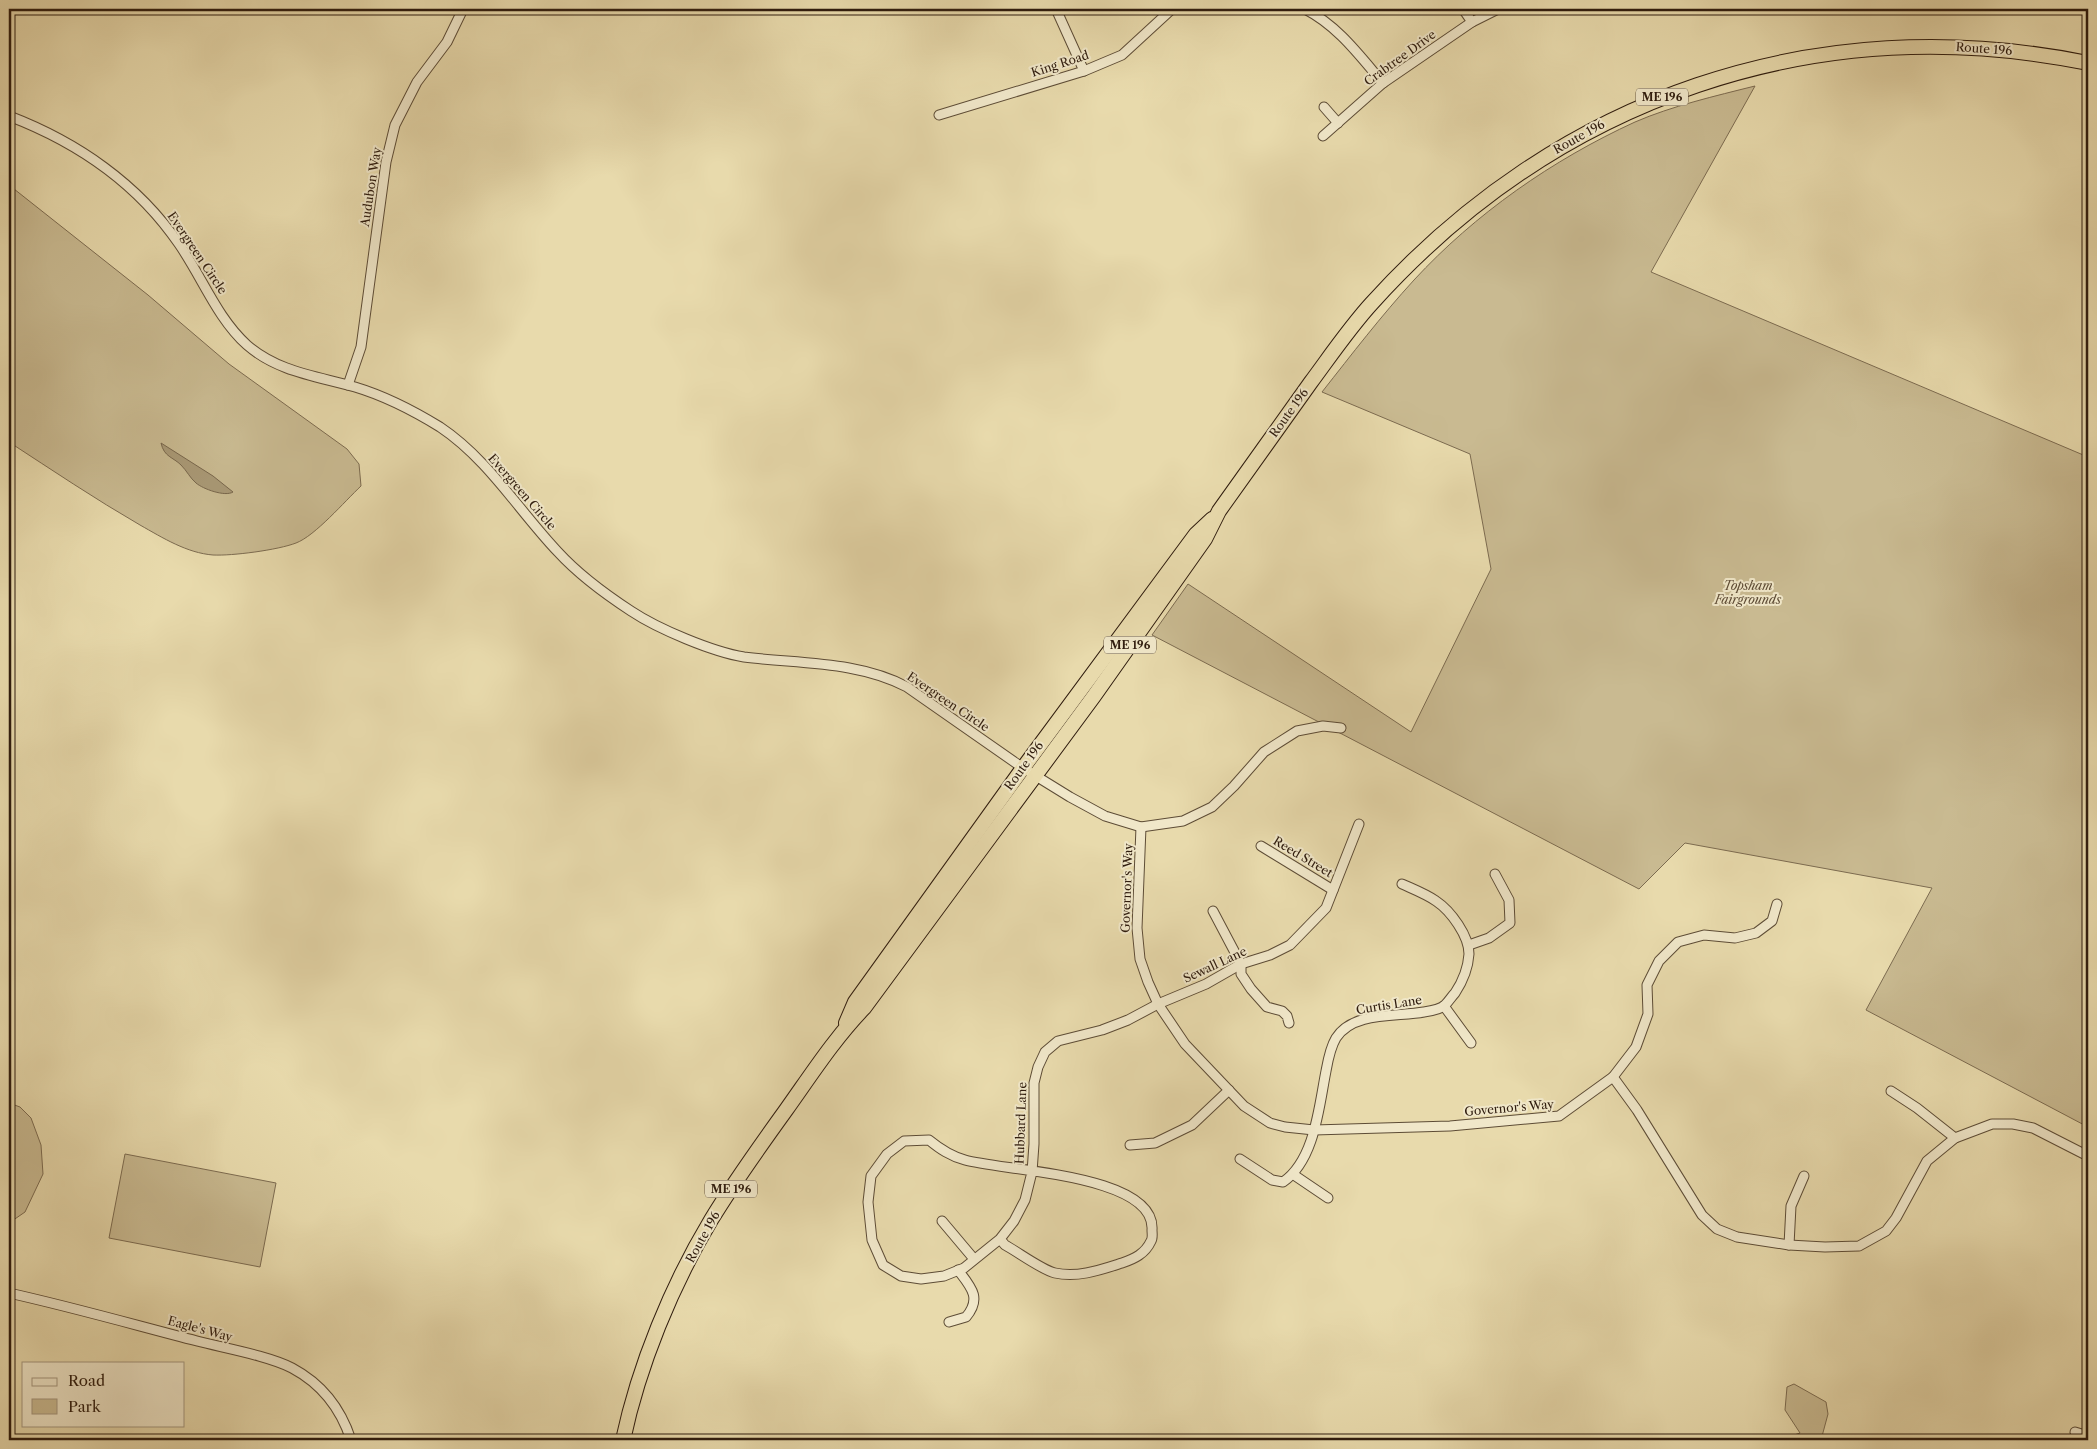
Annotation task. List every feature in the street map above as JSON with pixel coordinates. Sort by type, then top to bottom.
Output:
[{"type":"highway","name":"Route 196","points":[[623,1440],[643,1370],[661,1321],[711,1221],[751,1158],[842,1030],[864,1008],[1036,776],[1205,539],[1219,512],[1340,342],[1371,304],[1431,242],[1518,174],[1553,151],[1619,115],[1668,95],[1740,72],[1790,60],[1852,50],[1891,47],[1975,47],[2030,53],[2088,63]]},
{"type":"highway","name":"Route 196","points":[[842,1030],[855,1002],[1023,768],[1196,534],[1219,512]]},
{"type":"street","name":"Audubon Way","points":[[348,385],[361,347],[386,162],[395,125],[417,82],[447,42],[463,9]]},
{"type":"street","points":[[1056,9],[1084,71]]},
{"type":"street","name":"King Road","points":[[939,115],[1084,71],[1122,54],[1172,9]]},
{"type":"street","points":[[1305,9],[1319,16],[1339,32],[1383,84]]},
{"type":"street","points":[[1463,9],[1472,22]]},
{"type":"street","name":"Crabtree Drive","points":[[1323,136],[1383,84],[1472,22],[1498,9]]},
{"type":"street","points":[[1324,107],[1338,123]]},
{"type":"street","name":"Evergreen Circle","points":[[9,116],[63,140],[92,158],[150,207],[179,244],[228,325],[246,344],[280,367],[348,385],[386,398],[442,429],[495,476],[558,552],[589,582],[634,613],[687,638],[740,656],[869,671],[891,679],[907,687],[1036,776],[1105,816],[1141,827]]},
{"type":"street","points":[[1141,827],[1183,821],[1212,807],[1234,786],[1264,752],[1297,731],[1323,726],[1341,728]]},
{"type":"street","name":"Sewall Lane","points":[[1158,1004],[1206,984],[1241,964],[1270,955],[1290,945],[1326,908],[1358,824]]},
{"type":"street","name":"Governor's Way","points":[[1141,827],[1137,928],[1140,959],[1158,1004],[1185,1044],[1244,1106],[1270,1123],[1285,1127],[1314,1130],[1450,1126],[1559,1116],[1613,1077],[1636,1047],[1648,1014],[1647,985],[1659,961],[1678,942],[1704,935],[1735,938],[1756,933],[1772,921],[1777,904]]},
{"type":"street","name":"Reed Street","points":[[1261,846],[1333,890]]},
{"type":"street","points":[[1469,945],[1489,938],[1510,923],[1509,900],[1494,874]]},
{"type":"street","points":[[1402,884],[1437,902],[1455,920],[1469,945],[1464,981],[1444,1006],[1472,1043]]},
{"type":"street","points":[[1212,911],[1241,964],[1241,974],[1251,989],[1266,1007],[1282,1011],[1287,1016],[1289,1023]]},
{"type":"street","name":"Hubbard Lane","points":[[1032,1172],[966,1160],[945,1153],[929,1140],[904,1141],[887,1154],[871,1176],[868,1202],[872,1240],[883,1265],[901,1276],[922,1279],[944,1276],[958,1270],[1000,1239],[1014,1221],[1025,1200],[1032,1172],[1034,1083],[1038,1067],[1045,1052],[1058,1041],[1120,1024],[1158,1004]]},
{"type":"street","name":"Curtis Lane","points":[[1294,1175],[1305,1156],[1314,1130],[1329,1055],[1336,1039],[1345,1028],[1357,1022],[1413,1014],[1444,1006]]},
{"type":"street","points":[[1613,1077],[1660,1147],[1702,1216],[1717,1229],[1737,1237],[1789,1245],[1825,1247],[1859,1246],[1876,1239],[1886,1231],[1896,1218],[1927,1161],[1955,1138],[1992,1124],[2013,1124],[2034,1128],[2088,1156]]},
{"type":"street","points":[[1130,1145],[1155,1144],[1192,1125],[1229,1090]]},
{"type":"street","points":[[1891,1091],[1917,1108],[1955,1138]]},
{"type":"street","points":[[1240,1159],[1272,1180],[1283,1182],[1294,1175],[1328,1198]]},
{"type":"street","points":[[1000,1239],[1005,1245],[1054,1273],[1078,1274],[1095,1272],[1138,1258],[1152,1241],[1153,1220],[1143,1206],[1127,1196],[1079,1179],[1032,1172]]},
{"type":"street","points":[[1789,1245],[1791,1206],[1804,1176]]},
{"type":"street","points":[[942,1221],[974,1259]]},
{"type":"street","points":[[949,1322],[966,1318],[975,1304],[975,1298],[970,1286],[958,1270]]},
{"type":"street","name":"Eagle's Way","points":[[9,1293],[230,1349],[292,1368],[317,1385],[328,1397],[339,1411],[351,1440]]},
{"type":"street","points":[[2075,1432],[2088,1436]]},
{"type":"green space","name":"Topsham Fairgrounds","points":[[1755,86],[1651,272],[2088,457],[2088,1127],[1866,1010],[1932,888],[1685,843],[1639,889],[1152,635],[1188,584],[1411,732],[1491,569],[1470,454],[1322,392],[1378,321],[1414,280],[1463,233],[1516,190],[1574,153],[1635,122],[1679,106]]},
{"type":"green space","points":[[9,185],[148,295],[229,364],[347,449],[359,464],[361,486],[321,526],[296,543],[278,548],[231,555],[203,554],[157,535],[90,495],[9,442]]},
{"type":"green space","points":[[9,1103],[20,1107],[31,1118],[41,1145],[43,1174],[25,1212],[9,1223]]},
{"type":"green space","points":[[125,1154],[276,1183],[260,1267],[109,1238]]},
{"type":"green space","points":[[1794,1384],[1826,1402],[1828,1414],[1821,1440],[1789,1440],[1791,1436],[1800,1433],[1785,1410],[1787,1387]]},
{"type":"shaded area","points":[[161,443],[213,476],[233,492],[220,493],[196,483],[181,465],[164,451]]}]
